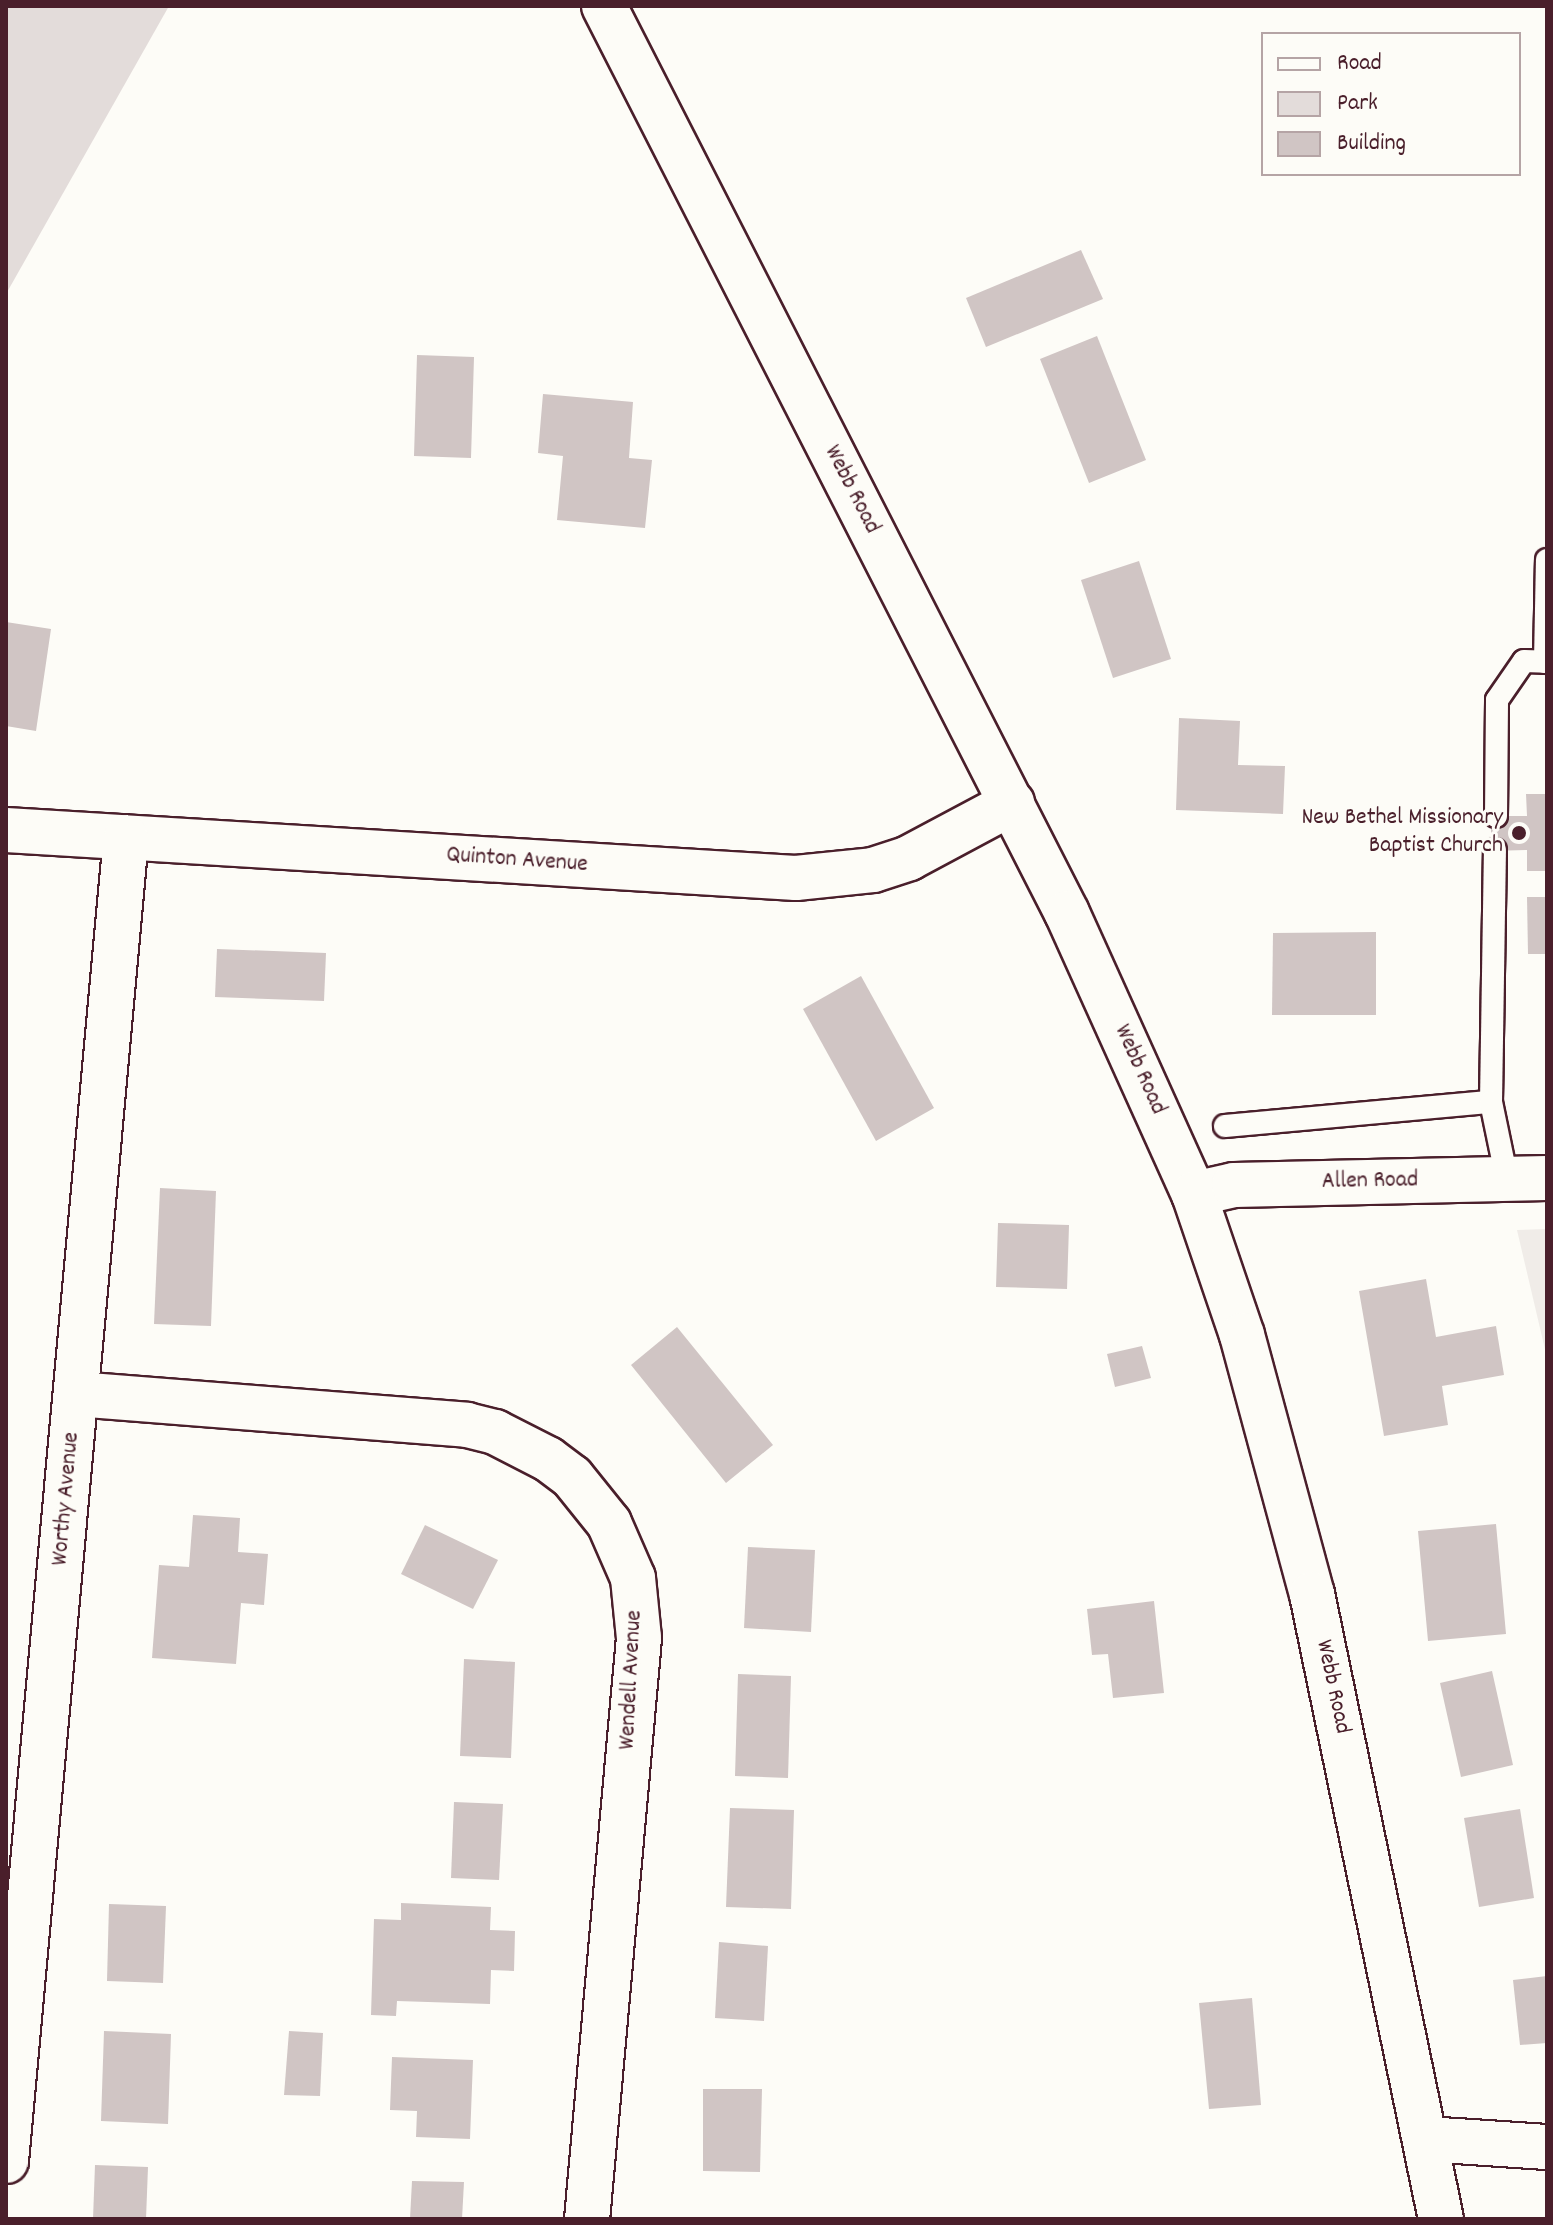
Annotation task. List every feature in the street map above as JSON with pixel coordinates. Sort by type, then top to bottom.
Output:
[{"type":"street","name":"Webb Road","points":[[604,6],[1012,803],[1194,1194],[1242,1335],[1312,1594],[1441,2219]]},
{"type":"street","name":"Quinton Avenue","points":[[6,830],[796,878],[873,870],[909,858],[1012,803]]},
{"type":"street","name":"Worthy Avenue","points":[[6,2161],[126,837]]},
{"type":"street","name":"Allen Road","points":[[1194,1194],[1234,1185],[1527,1178]]},
{"type":"street","name":"Wendell Avenue","points":[[76,1394],[467,1425],[509,1438],[548,1459],[572,1477],[609,1523],[633,1578],[639,1638],[587,2219]]},
{"type":"street","points":[[1426,2139],[1547,2147]]},
{"type":"lane","points":[[1496,816],[1497,700],[1524,661],[1546,662],[1547,560]]},
{"type":"lane","points":[[1495,850],[1491,1102],[1527,1178]]},
{"type":"lane","points":[[1225,1126],[1491,1102]]},
{"type":"shaded area","points":[[1547,1229],[1547,1358],[1517,1230]]},
{"type":"green space","points":[[6,6],[169,6],[6,294]]},
{"type":"building","points":[[1081,250],[1103,299],[986,347],[966,298]]},
{"type":"building","points":[[1097,336],[1146,460],[1089,483],[1040,359]]},
{"type":"building","points":[[417,355],[474,357],[471,458],[414,456]]},
{"type":"building","points":[[543,394],[633,402],[629,458],[652,460],[645,528],[557,520],[563,456],[538,453]]},
{"type":"building","points":[[1139,561],[1171,659],[1113,678],[1081,580]]},
{"type":"building","points":[[6,622],[51,629],[36,731],[6,726]]},
{"type":"building","points":[[1179,718],[1240,721],[1238,765],[1285,766],[1283,814],[1176,810]]},
{"type":"building","name":"New Bethel Missionary Baptist Church","points":[[1526,794],[1547,794],[1547,871],[1527,871],[1527,850],[1491,851],[1491,816],[1527,816]]},
{"type":"building","name":"New Bethel Missionary Baptist Church","points":[[1527,897],[1547,897],[1547,954],[1528,954]]},
{"type":"building","points":[[1376,932],[1376,1015],[1272,1015],[1273,933]]},
{"type":"building","points":[[217,949],[326,953],[324,1001],[215,997]]},
{"type":"building","points":[[861,976],[934,1108],[876,1141],[803,1009]]},
{"type":"building","points":[[160,1188],[216,1191],[211,1326],[154,1324]]},
{"type":"building","points":[[998,1223],[1069,1225],[1067,1289],[996,1287]]},
{"type":"building","points":[[1426,1279],[1436,1337],[1496,1326],[1504,1375],[1442,1386],[1448,1425],[1384,1436],[1359,1291]]},
{"type":"building","points":[[677,1327],[773,1445],[726,1483],[631,1365]]},
{"type":"building","points":[[1142,1346],[1151,1378],[1115,1387],[1107,1354]]},
{"type":"building","points":[[193,1515],[240,1518],[238,1552],[268,1554],[264,1605],[241,1603],[236,1664],[152,1658],[159,1565],[189,1567]]},
{"type":"building","points":[[1496,1524],[1506,1634],[1428,1641],[1418,1531]]},
{"type":"building","points":[[425,1525],[498,1560],[473,1609],[401,1574]]},
{"type":"building","points":[[748,1547],[815,1550],[811,1632],[744,1628]]},
{"type":"building","points":[[1154,1601],[1164,1693],[1113,1698],[1108,1654],[1092,1655],[1087,1609]]},
{"type":"building","points":[[464,1659],[515,1662],[511,1758],[460,1756]]},
{"type":"building","points":[[1492,1671],[1513,1765],[1461,1777],[1440,1683]]},
{"type":"building","points":[[738,1674],[791,1676],[788,1778],[735,1776]]},
{"type":"building","points":[[454,1802],[503,1804],[499,1880],[451,1878]]},
{"type":"building","points":[[730,1808],[794,1810],[791,1909],[726,1907]]},
{"type":"building","points":[[1520,1809],[1534,1898],[1479,1907],[1464,1818]]},
{"type":"building","points":[[401,1903],[491,1907],[490,1930],[515,1931],[514,1971],[491,1970],[490,2004],[397,2001],[396,2016],[371,2015],[374,1919],[401,1920]]},
{"type":"building","points":[[109,1904],[166,1906],[163,1983],[107,1981]]},
{"type":"building","points":[[719,1942],[768,1946],[764,2021],[715,2018]]},
{"type":"building","points":[[1547,1976],[1547,2043],[1520,2045],[1513,1980]]},
{"type":"building","points":[[1252,1998],[1261,2105],[1209,2109],[1199,2003]]},
{"type":"building","points":[[104,2031],[171,2034],[168,2124],[101,2121]]},
{"type":"building","points":[[289,2031],[323,2033],[320,2096],[284,2095]]},
{"type":"building","points":[[392,2057],[473,2060],[470,2139],[416,2137],[417,2111],[390,2110]]},
{"type":"building","points":[[703,2089],[762,2089],[760,2172],[703,2171]]},
{"type":"building","points":[[95,2165],[148,2167],[146,2219],[93,2219]]},
{"type":"building","points":[[412,2181],[464,2182],[462,2219],[410,2219]]},
{"type":"place","name":"New Bethel Missionary Baptist Church","points":[[1519,833]]}]
